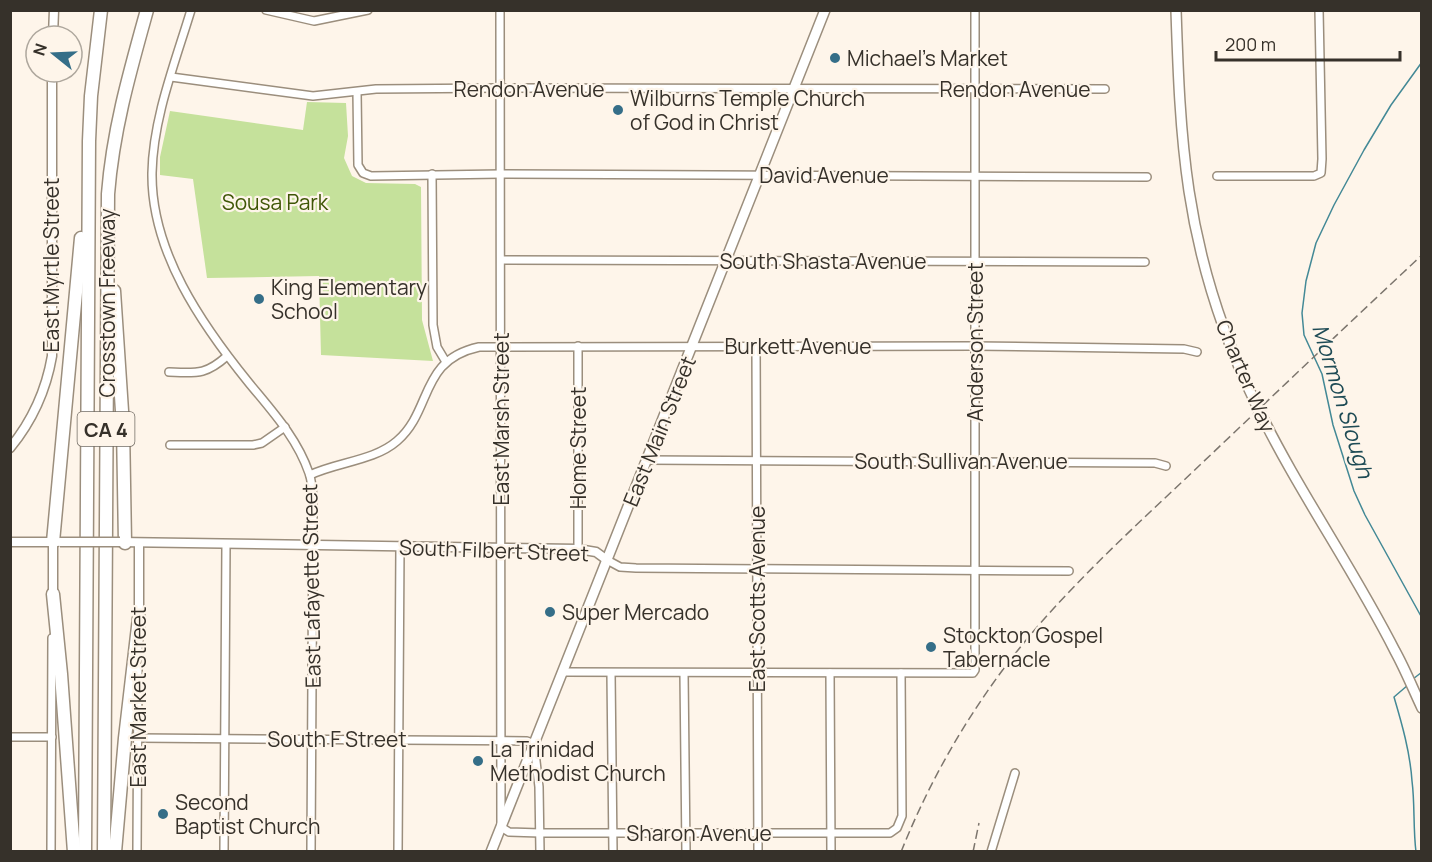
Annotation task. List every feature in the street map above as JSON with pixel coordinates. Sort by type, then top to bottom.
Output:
[{"type":"highway","name":"Crosstown Freeway","points":[[85,852],[89,141],[91,96],[102,10]]},
{"type":"highway","name":"Crosstown Freeway","points":[[104,852],[108,194],[110,166],[119,115],[147,10]]},
{"type":"highway","points":[[56,542],[89,141]]},
{"type":"highway","points":[[108,194],[123,426],[122,542]]},
{"type":"highway","points":[[52,594],[61,674],[74,852]]},
{"type":"highway","points":[[115,852],[139,618]]},
{"type":"main road","name":"East Main Street","points":[[491,852],[825,10]]},
{"type":"main road","name":"Charter Way","points":[[1176,10],[1183,141],[1189,193],[1215,303],[1237,360],[1275,442],[1369,603],[1422,708]]},
{"type":"street","name":"East Lafayette Street","points":[[191,10],[171,77],[153,152],[155,208],[165,243],[180,280],[209,332],[295,442],[310,474],[314,509],[311,852]]},
{"type":"street","name":"East Marsh Street","points":[[500,10],[501,827]]},
{"type":"street","name":"Anderson Street","points":[[902,673],[973,673],[975,670],[975,10]]},
{"type":"street","points":[[1217,176],[1314,176],[1320,173],[1322,159],[1319,10]]},
{"type":"street","points":[[267,11],[314,21],[363,11]]},
{"type":"street","name":"Rendon Avenue","points":[[171,77],[313,96],[376,89],[1105,89]]},
{"type":"street","name":"East Myrtle Street","points":[[10,448],[39,404],[46,385],[52,354],[52,84]]},
{"type":"street","name":"David Avenue","points":[[357,92],[358,167],[363,173],[371,176],[501,174],[1147,177]]},
{"type":"street","points":[[432,174],[433,325],[437,347],[446,362]]},
{"type":"street","name":"South Shasta Avenue","points":[[501,261],[1145,262]]},
{"type":"street","name":"Burkett Avenue","points":[[310,474],[380,452],[398,440],[409,427],[431,381],[446,362],[472,348],[501,346],[975,346],[1184,349],[1197,352]]},
{"type":"street","name":"Home Street","points":[[578,346],[578,549]]},
{"type":"street","name":"East Scotts Avenue","points":[[756,346],[758,852]]},
{"type":"street","points":[[169,372],[206,371],[227,356]]},
{"type":"street","points":[[170,445],[253,445],[262,443],[285,428]]},
{"type":"street","name":"South Sullivan Avenue","points":[[647,460],[1155,463],[1166,466]]},
{"type":"street","name":"South Filbert Street","points":[[10,542],[578,549],[594,552],[620,567],[636,568],[1069,571]]},
{"type":"street","points":[[51,852],[52,594],[56,542]]},
{"type":"street","name":"East Market Street","points":[[137,852],[139,543]]},
{"type":"street","points":[[225,852],[226,544]]},
{"type":"street","points":[[398,852],[400,547]]},
{"type":"street","points":[[563,672],[902,673]]},
{"type":"street","points":[[611,673],[613,852]]},
{"type":"street","points":[[684,673],[686,852]]},
{"type":"street","points":[[830,673],[831,852]]},
{"type":"street","name":"Sharon Avenue","points":[[501,827],[509,832],[540,833],[890,833],[897,828],[902,816],[902,673]]},
{"type":"street","points":[[10,736],[52,737]]},
{"type":"street","name":"South F Street","points":[[138,738],[522,740],[534,744]]},
{"type":"street","points":[[534,744],[539,787],[540,852]]},
{"type":"street","points":[[991,852],[1015,773]]},
{"type":"green space","name":"Sousa Park","points":[[307,102],[346,103],[348,136],[344,158],[352,176],[366,183],[415,184],[421,187],[422,320],[433,361],[321,355],[319,276],[207,278],[193,179],[160,175],[160,157],[170,111],[303,130]]},
{"type":"waterway","name":"Mormon Slough","points":[[1422,62],[1391,105],[1334,205],[1316,243],[1306,281],[1302,313],[1304,335],[1322,374],[1333,425],[1354,491],[1422,618]]},
{"type":"waterway","name":"Mormon Slough","points":[[1413,679],[1422,672]]},
{"type":"waterway","name":"Mormon Slough","points":[[1408,685],[1394,697],[1409,759],[1416,852]]},
{"type":"railway","points":[[901,852],[939,770],[954,744],[986,693],[1022,645],[1086,574],[1132,529],[1422,255]]},
{"type":"railway","points":[[973,852],[979,823]]},
{"type":"place","name":"Michael's Market","points":[[835,58]]},
{"type":"place","name":"Wilburns Temple Church of God in Christ","points":[[618,110]]},
{"type":"place","name":"King Elementary School","points":[[259,299]]},
{"type":"place","name":"Super Mercado","points":[[550,612]]},
{"type":"place","name":"Stockton Gospel Tabernacle","points":[[931,647]]},
{"type":"place","name":"La Trinidad Methodist Church","points":[[478,761]]},
{"type":"place","name":"Second Baptist Church","points":[[163,814]]}]
